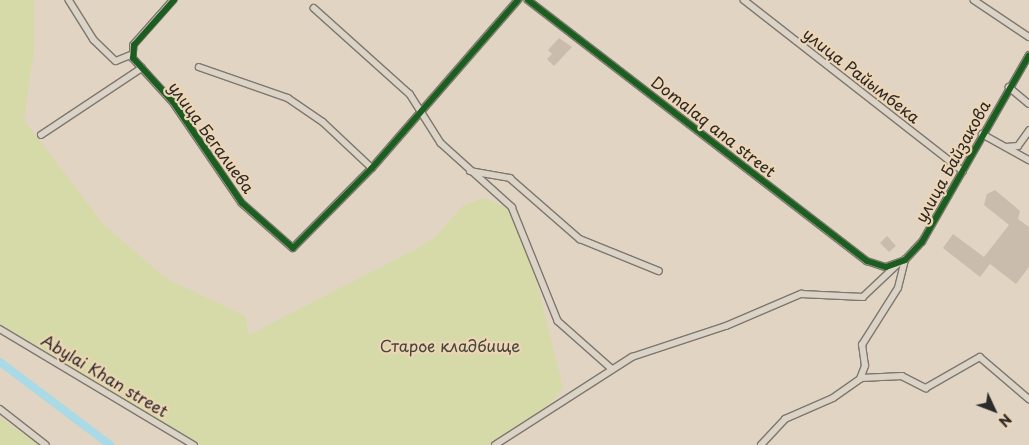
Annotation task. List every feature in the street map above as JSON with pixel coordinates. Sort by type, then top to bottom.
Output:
[{"type":"street","points":[[69,0],[94,40],[116,61],[131,53],[146,31],[174,0]]},
{"type":"street","name":"улица Бегалиева","points":[[131,53],[173,102],[242,203],[290,247],[372,168],[518,0]]},
{"type":"street","name":"Domalaq ana street","points":[[528,0],[860,256],[886,267]]},
{"type":"street","name":"улица Райымбека","points":[[744,0],[964,171]]},
{"type":"street","points":[[974,0],[1029,38]]},
{"type":"street","points":[[314,8],[382,67],[422,111],[428,128],[470,171],[503,198],[520,220],[558,321],[612,369]]},
{"type":"street","name":"улица Байзакова","points":[[494,445],[612,369],[650,349],[726,326],[801,294],[863,297],[922,242],[964,171],[982,134],[1029,55]]},
{"type":"street","name":"улица Бегалиева","points":[[199,67],[288,98],[323,122],[372,168]]},
{"type":"street","points":[[41,135],[142,68]]},
{"type":"street","points":[[1009,88],[1029,104]]},
{"type":"street","points":[[1005,147],[1018,146],[1029,132]]},
{"type":"street","points":[[982,134],[1029,160]]},
{"type":"street","points":[[470,171],[510,178],[580,239],[659,271]]},
{"type":"street","points":[[861,378],[865,366],[862,345],[898,288],[902,261]]},
{"type":"street","name":"улица Байзакова","points":[[886,267],[902,261]]},
{"type":"street","name":"Abylai Khan street","points":[[0,329],[194,445]]},
{"type":"street","points":[[762,445],[785,419],[833,398],[861,378],[902,376],[931,387],[980,357],[1029,399]]},
{"type":"street","points":[[0,409],[46,445]]},
{"type":"green space","name":"Старое кладбище","points":[[0,0],[34,0],[34,50],[24,120],[104,225],[167,279],[245,316],[249,335],[416,249],[435,237],[464,205],[485,198],[507,208],[529,250],[563,388],[546,409],[488,445],[201,445],[0,324]]},
{"type":"green space","points":[[0,417],[39,445],[0,445]]},
{"type":"building","points":[[559,38],[572,47],[554,66],[547,59],[552,54],[548,50]]},
{"type":"building","points":[[995,190],[1020,211],[1018,219],[1029,227],[1029,267],[1016,284],[990,264],[980,277],[943,248],[953,234],[984,257],[1009,225],[984,205],[987,194]]},
{"type":"building","points":[[887,236],[896,246],[889,252],[880,243]]},
{"type":"waterway","points":[[0,362],[110,445]]},
{"type":"cycle path","points":[[174,0],[134,45],[133,58],[173,102],[242,203],[293,248],[372,168],[518,0]]},
{"type":"cycle path","points":[[528,0],[867,261],[886,267],[905,260],[922,242],[1029,55]]}]
